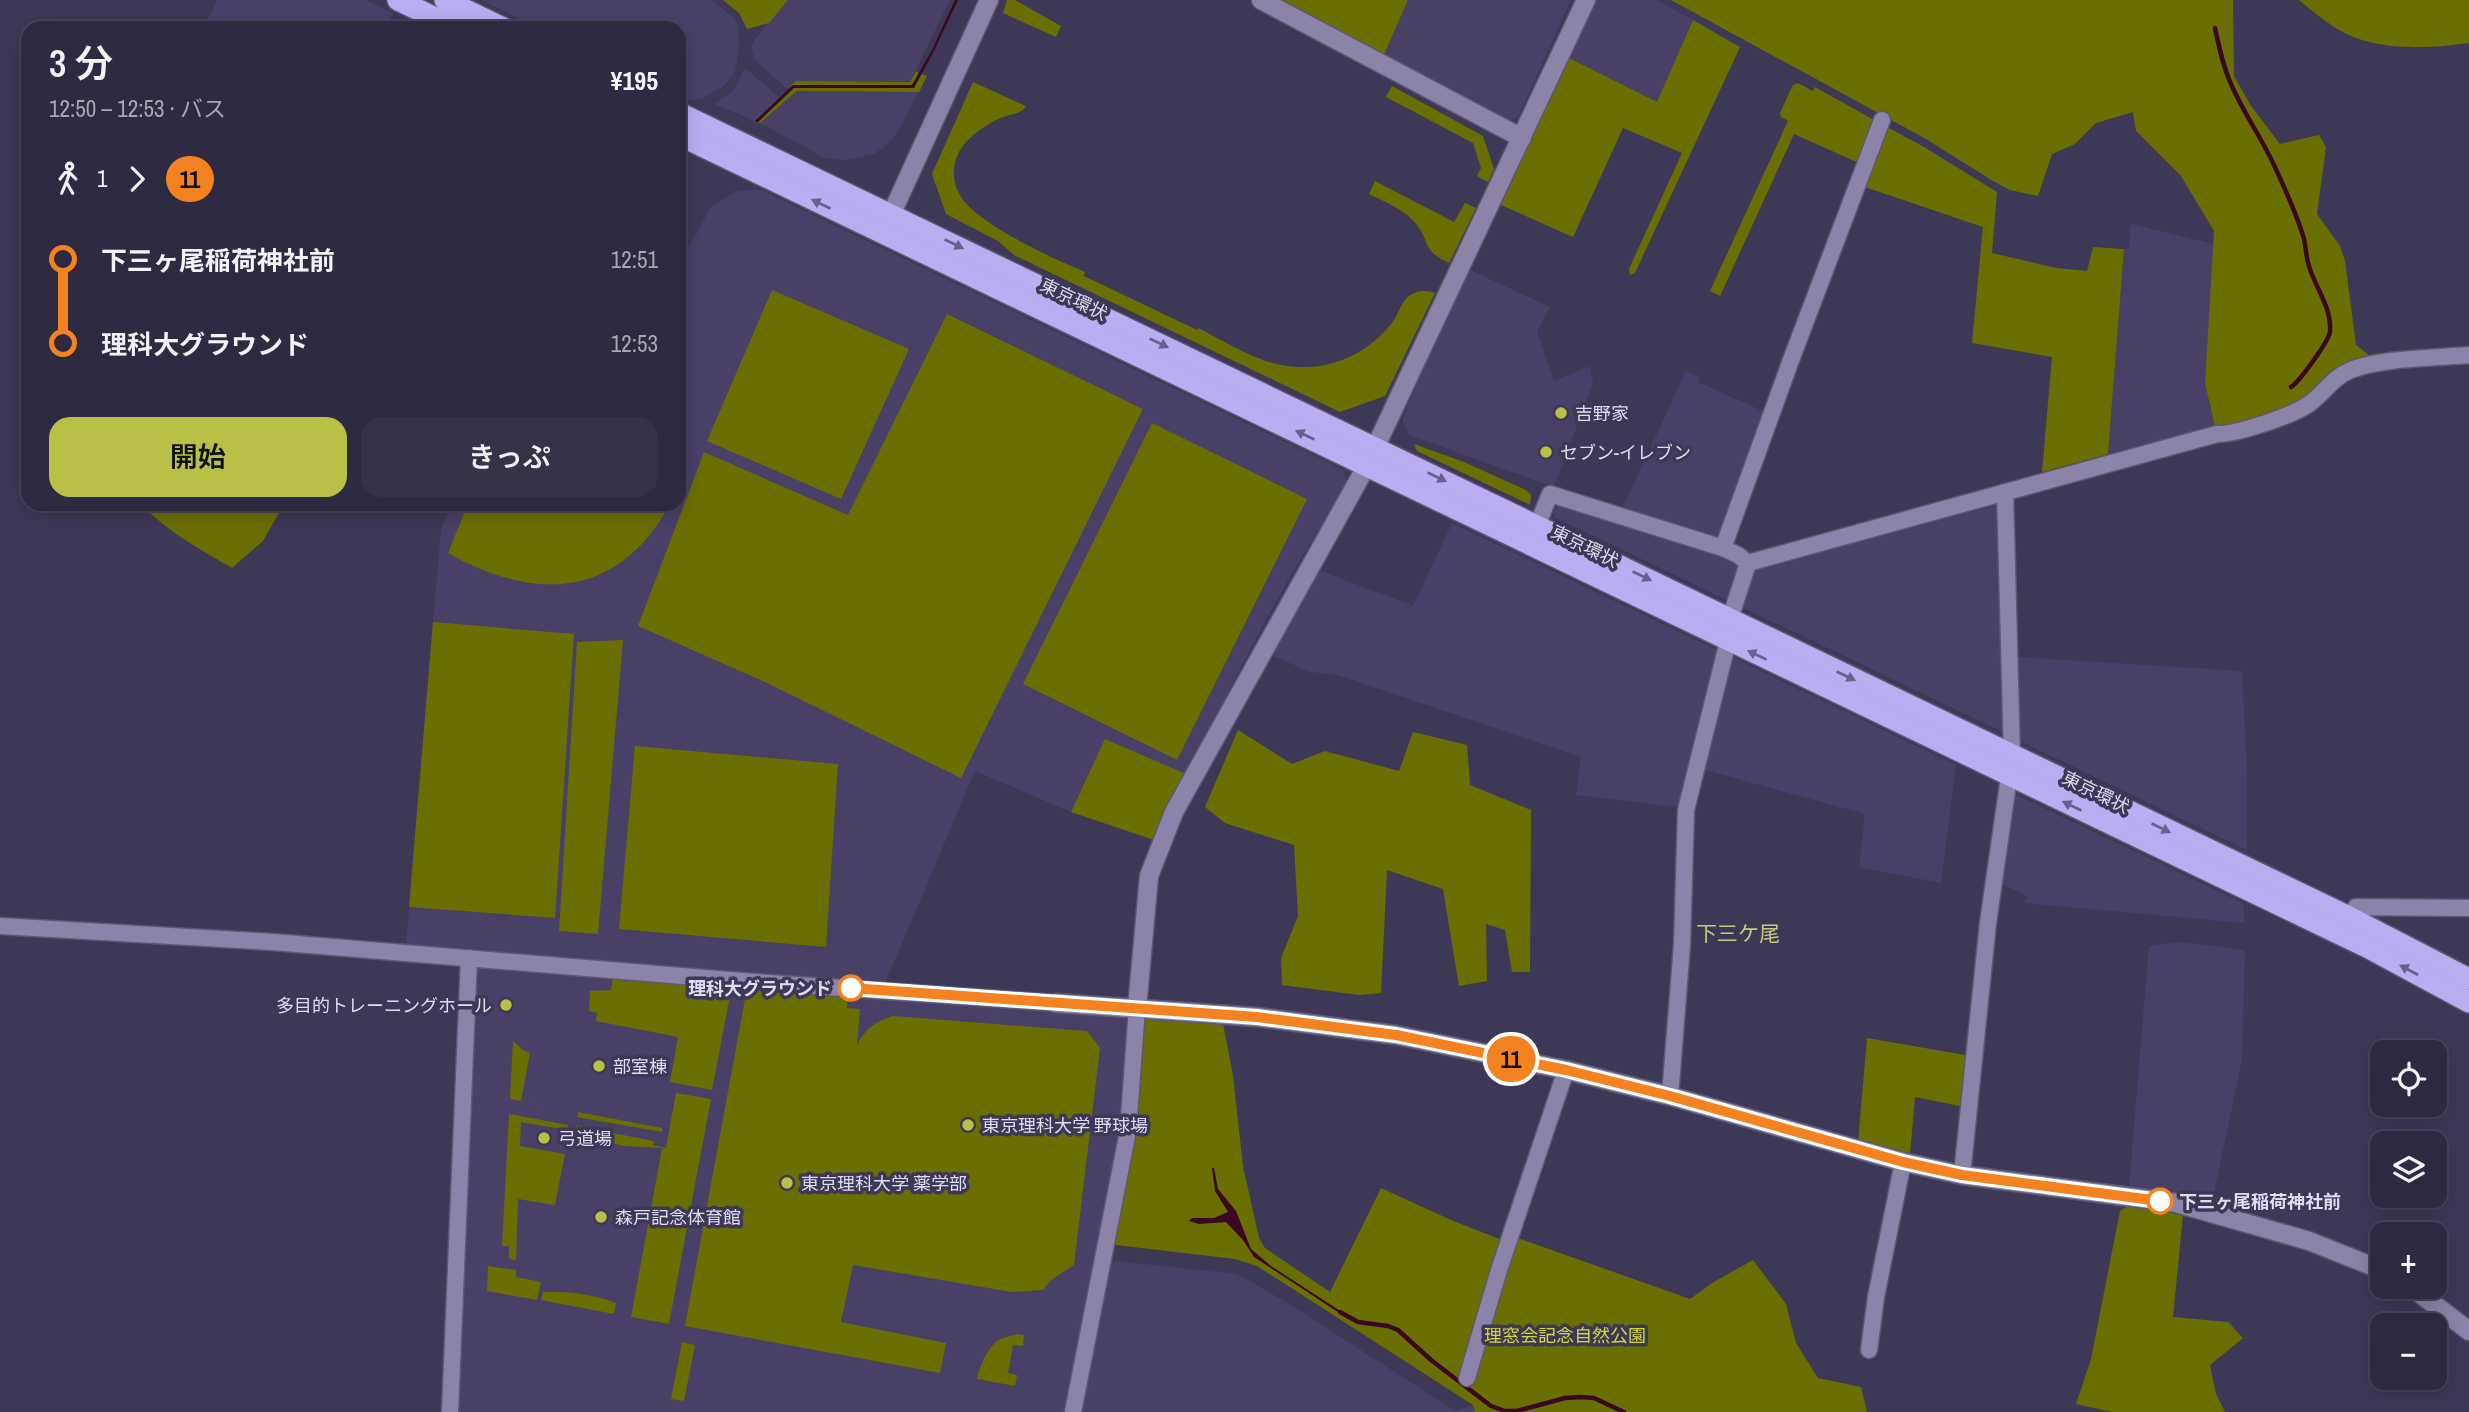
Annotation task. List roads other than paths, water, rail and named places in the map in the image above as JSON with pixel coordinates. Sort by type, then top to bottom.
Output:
[{"type":"highway","points":[[398,0],[456,9],[486,21]]},
{"type":"highway","name":"東京環状","points":[[686,117],[888,224],[1371,456],[1728,641],[2349,917],[2469,979]]},
{"type":"highway","name":"東京環状","points":[[686,138],[888,224]]},
{"type":"highway","name":"東京環状","points":[[1371,456],[1537,526],[1730,619],[2469,1002]]},
{"type":"street","points":[[888,224],[989,0]]},
{"type":"street","points":[[1261,0],[1522,138]]},
{"type":"street","points":[[1073,1412],[1128,1131],[1149,876],[1174,812],[1371,456],[1586,0]]},
{"type":"street","points":[[1723,548],[1882,120]]},
{"type":"street","points":[[1748,563],[2217,434],[2232,434],[2309,404],[2339,376],[2353,369],[2371,364],[2469,355]]},
{"type":"street","points":[[1962,1175],[1989,923],[2011,766],[2005,492]]},
{"type":"street","points":[[1537,526],[1550,494],[1723,548],[1748,563]]},
{"type":"street","points":[[1670,1096],[1682,945],[1686,810],[1728,641],[1730,619],[1748,563]]},
{"type":"street","points":[[2349,917],[2356,907],[2469,908]]},
{"type":"street","points":[[0,926],[272,942],[741,981],[1257,1017],[1396,1035],[1566,1070],[1670,1096],[1903,1162],[1962,1175],[2176,1203],[2309,1241],[2370,1265]]},
{"type":"street","points":[[450,1412],[469,958]]},
{"type":"street","points":[[1467,1378],[1499,1270],[1566,1070]]},
{"type":"street","points":[[1869,1350],[1876,1297],[1903,1162]]},
{"type":"street","points":[[2427,1299],[2469,1331]]},
{"type":"waterway","points":[[2215,28],[2231,84],[2269,155],[2294,211],[2304,239],[2309,266],[2330,322],[2329,336],[2325,343],[2291,387]]},
{"type":"waterway","points":[[1340,1312],[1358,1322],[1398,1330],[1431,1360],[1491,1406],[1505,1411],[1517,1411],[1565,1398],[1580,1397],[1594,1398],[1624,1412]]},
{"type":"place","name":"吉野家","points":[[1561,413]]},
{"type":"place","name":"セブン-イレブン","points":[[1546,452]]},
{"type":"place","name":"理科大グラウンド","points":[[851,988]]},
{"type":"place","name":"多目的トレーニングホール","points":[[506,1005]]},
{"type":"place","name":"部室棟","points":[[599,1066]]},
{"type":"place","name":"東京理科大学 野球場","points":[[968,1125]]},
{"type":"place","name":"弓道場","points":[[544,1138]]},
{"type":"place","name":"東京理科大学 薬学部","points":[[787,1183]]},
{"type":"place","name":"下三ヶ尾稲荷神社前","points":[[2160,1201]]},
{"type":"place","name":"森戸記念体育館","points":[[601,1217]]},
{"type":"district","name":"下三ケ尾","points":[[1738,933]]},
{"type":"park label","name":"理窓会記念自然公園","points":[[1565,1335]]}]
